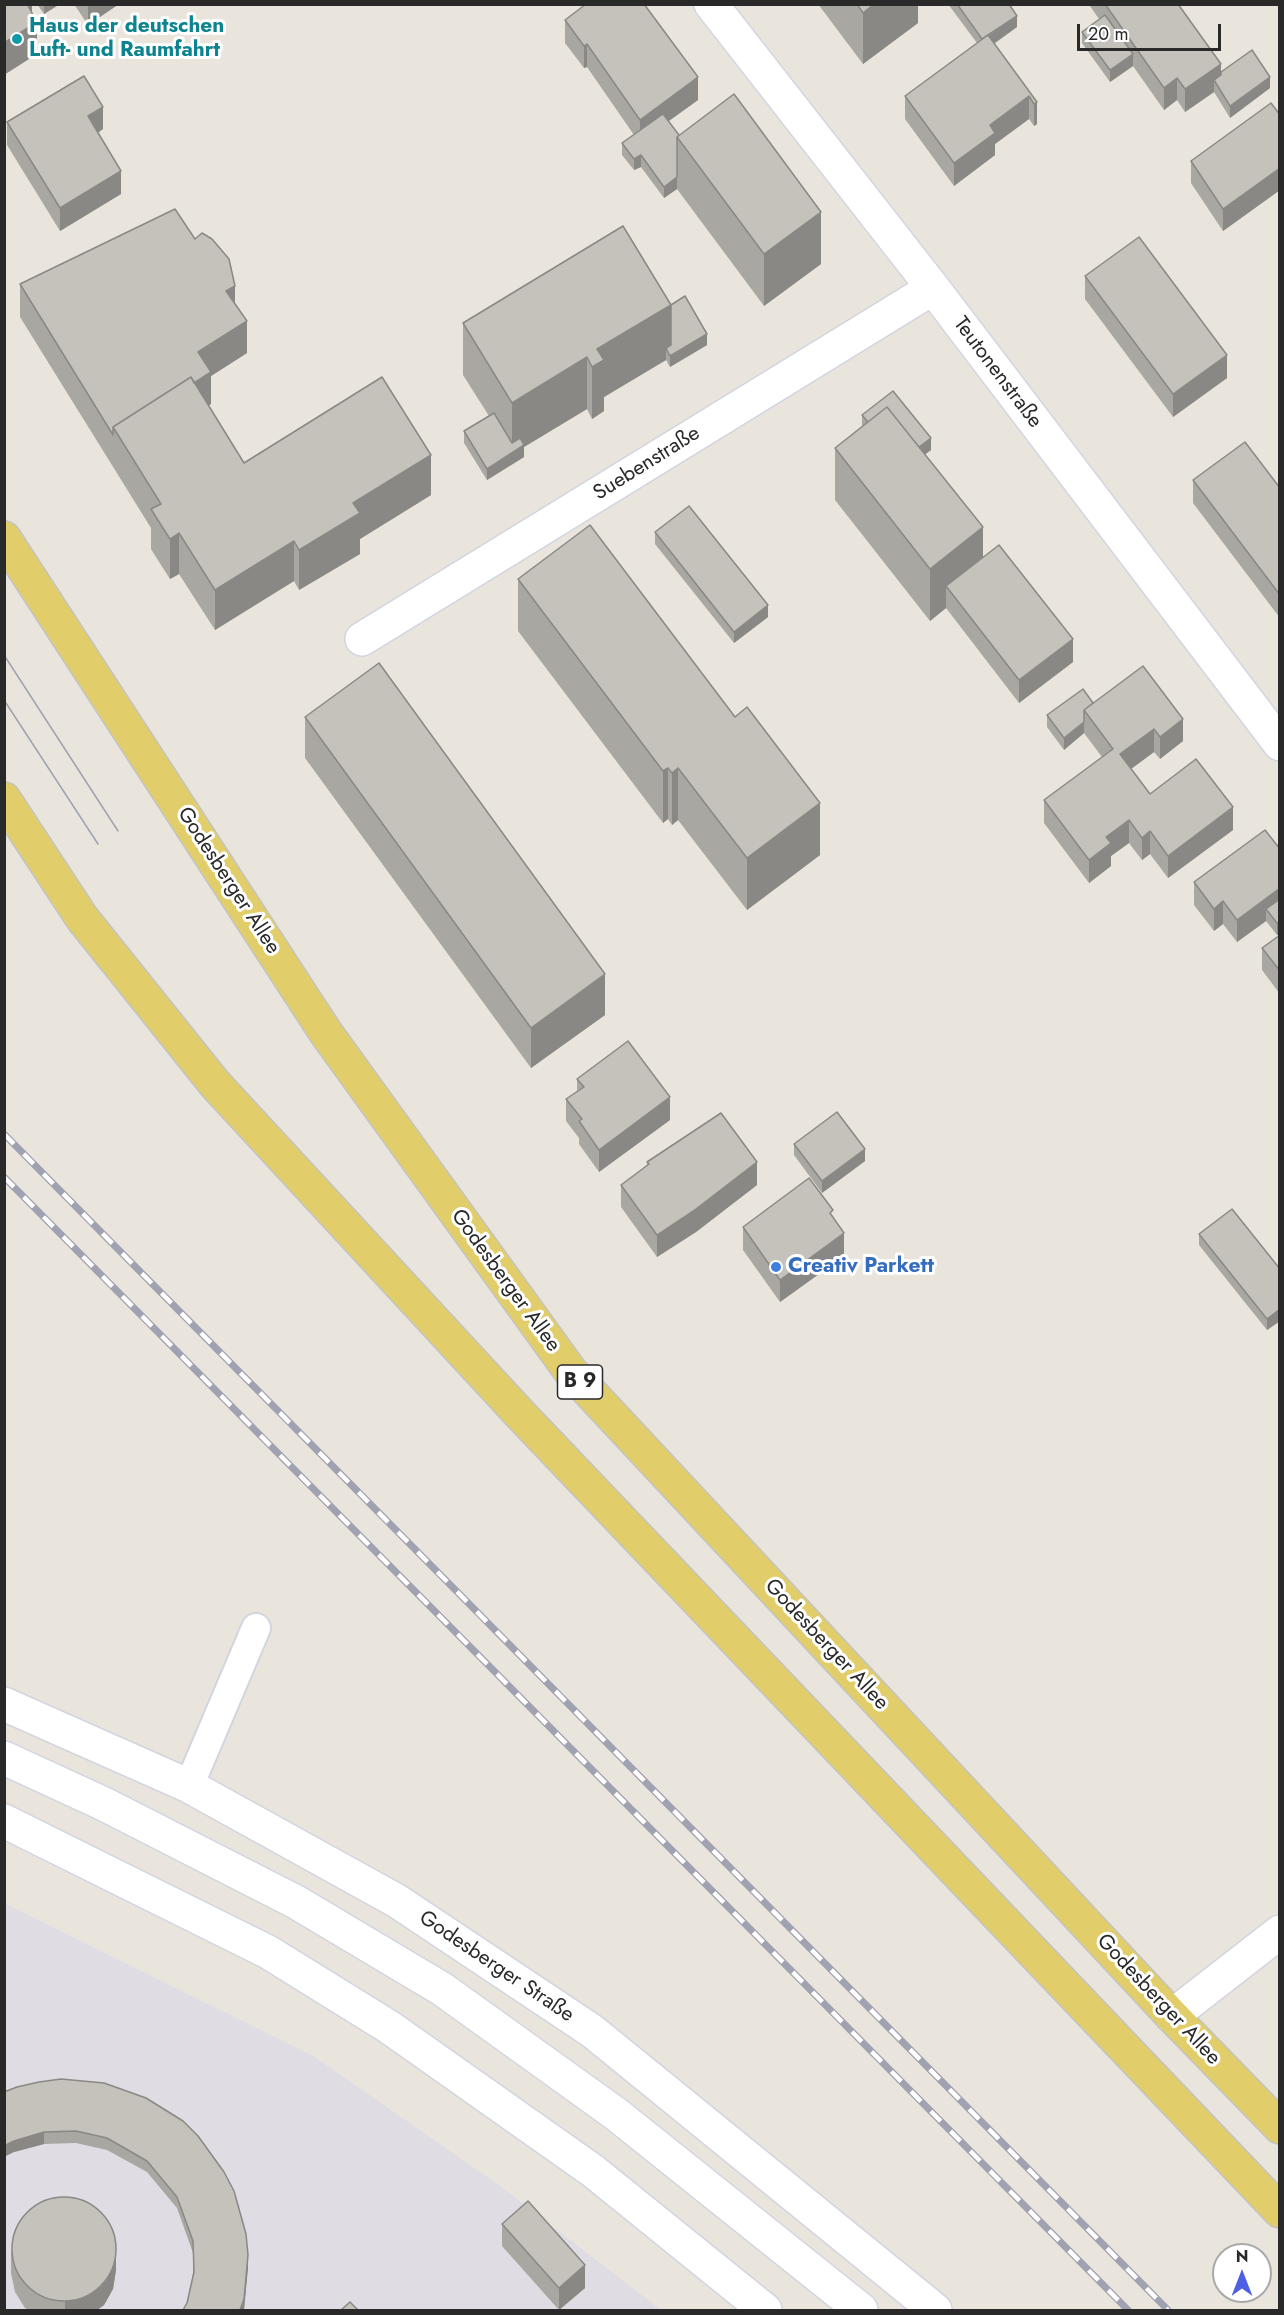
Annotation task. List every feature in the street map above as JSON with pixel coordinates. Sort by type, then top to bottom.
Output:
[{"type":"main road","name":"Godesberger Allee","points":[[4,538],[326,1033],[571,1372],[1172,2016],[1280,2127]]},
{"type":"main road","points":[[4,799],[82,918],[215,1084],[519,1413],[1280,2211]]},
{"type":"street","name":"Teutonenstraße","points":[[711,4],[933,288],[1280,744]]},
{"type":"street","name":"Suebenstraße","points":[[362,639],[933,288]]},
{"type":"street","name":"Godesberger Straße","points":[[4,1704],[189,1786],[397,1901],[592,2031],[935,2310]]},
{"type":"street","points":[[4,1758],[105,1804],[296,1902],[442,1989],[616,2114],[861,2310]]},
{"type":"street","points":[[4,1821],[268,1952],[389,2027],[593,2171],[765,2310]]},
{"type":"street","points":[[1172,2016],[1280,1932]]},
{"type":"lane","points":[[189,1786],[255,1628]]},
{"type":"shaded area","points":[[4,1903],[315,2057],[503,2188],[661,2310],[5,2310]]},
{"type":"building","points":[[4,4],[27,4],[37,22],[4,43]]},
{"type":"building","points":[[586,4],[644,4],[698,77],[640,120],[587,44],[584,46],[565,20]]},
{"type":"building","points":[[857,4],[874,4],[863,13]]},
{"type":"building","points":[[957,4],[1009,4],[1017,16],[982,39]]},
{"type":"building","points":[[1105,4],[1178,4],[1221,64],[1185,89],[1177,78],[1164,88]]},
{"type":"building","points":[[1105,15],[1133,54],[1110,70],[1082,32]]},
{"type":"building","points":[[988,35],[1037,102],[1034,104],[1029,96],[990,125],[995,133],[954,163],[905,96]]},
{"type":"building","points":[[1252,50],[1270,77],[1230,106],[1214,80],[1221,75],[1221,72]]},
{"type":"building","points":[[84,76],[103,107],[88,116],[121,171],[60,208],[7,122]]},
{"type":"building","points":[[734,94],[821,212],[764,254],[677,137]]},
{"type":"building","points":[[1271,103],[1280,115],[1280,168],[1223,209],[1191,161]]},
{"type":"building","points":[[663,114],[679,135],[677,137],[677,177],[664,187],[641,155],[634,159],[622,143]]},
{"type":"building","points":[[175,209],[195,239],[202,233],[212,239],[229,259],[235,286],[226,291],[247,321],[198,352],[211,372],[194,383],[191,377],[113,427],[113,435],[20,284]]},
{"type":"building","points":[[623,226],[671,305],[597,349],[604,360],[592,367],[587,357],[512,403],[463,323]]},
{"type":"building","points":[[1139,237],[1227,355],[1173,394],[1085,276]]},
{"type":"building","points":[[685,296],[707,334],[670,356],[666,348],[671,345],[671,305]]},
{"type":"building","points":[[191,377],[244,463],[382,377],[431,455],[353,503],[360,513],[299,550],[294,541],[215,590],[179,533],[170,539],[161,525],[151,509],[161,504],[113,427]]},
{"type":"building","points":[[893,391],[931,438],[919,447],[887,407],[868,422],[862,415]]},
{"type":"building","points":[[887,407],[983,527],[930,569],[835,448]]},
{"type":"building","points":[[494,413],[512,443],[520,438],[524,445],[487,469],[464,431]]},
{"type":"building","points":[[1245,442],[1280,488],[1280,595],[1193,480]]},
{"type":"building","points":[[689,506],[768,605],[734,632],[655,532]]},
{"type":"building","points":[[590,525],[735,717],[747,707],[820,803],[747,858],[678,768],[672,773],[668,768],[663,771],[518,579]]},
{"type":"building","points":[[999,545],[1073,639],[1019,680],[946,586]]},
{"type":"building","points":[[379,663],[605,974],[531,1028],[305,717]]},
{"type":"building","points":[[1143,666],[1183,719],[1160,737],[1154,729],[1120,754],[1150,794],[1196,759],[1233,807],[1168,856],[1150,831],[1142,838],[1129,820],[1106,837],[1111,843],[1089,860],[1044,800],[1113,749],[1084,710]]},
{"type":"building","points":[[1083,689],[1093,703],[1084,710],[1084,722],[1064,738],[1047,715]]},
{"type":"building","points":[[1265,830],[1280,849],[1280,888],[1237,920],[1223,901],[1214,909],[1194,882]]},
{"type":"building","points":[[1280,899],[1280,921],[1277,923],[1266,909]]},
{"type":"building","points":[[1280,935],[1280,971],[1262,948]]},
{"type":"building","points":[[628,1041],[670,1097],[599,1150],[579,1121],[582,1119],[566,1099],[584,1087],[577,1079]]},
{"type":"building","points":[[837,1112],[865,1149],[822,1181],[794,1144]]},
{"type":"building","points":[[721,1113],[757,1162],[696,1209],[657,1235],[621,1185],[649,1164],[647,1162]]},
{"type":"building","points":[[809,1178],[833,1210],[830,1213],[844,1233],[780,1280],[743,1227]]},
{"type":"building","points":[[1232,1209],[1280,1269],[1280,1309],[1267,1319],[1199,1234]]},
{"type":"building","points":[[61,2079],[104,2083],[146,2098],[183,2121],[198,2136],[224,2172],[234,2191],[246,2234],[248,2255],[244,2299],[240,2310],[183,2310],[187,2303],[194,2272],[193,2241],[177,2197],[147,2161],[107,2138],[76,2131],[44,2132],[4,2146],[4,2092],[17,2087]]},
{"type":"building","points":[[64,2197],[84,2201],[101,2212],[112,2229],[116,2249],[112,2269],[101,2286],[84,2297],[64,2301],[44,2297],[27,2286],[16,2269],[12,2249],[16,2229],[27,2212],[44,2201]]},
{"type":"building","points":[[528,2201],[585,2265],[559,2288],[502,2224]]},
{"type":"building","points":[[350,2302],[358,2310],[341,2310]]},
{"type":"tram line","points":[[4,655],[118,831]]},
{"type":"tram line","points":[[4,700],[98,844]]},
{"type":"railway","points":[[4,1134],[1168,2310]]},
{"type":"railway","points":[[4,1177],[1128,2310]]},
{"type":"place","name":"Haus der deutschen Luft- und Raumfahrt","points":[[17,39]]},
{"type":"place","name":"Creativ Parkett","points":[[776,1267]]}]
